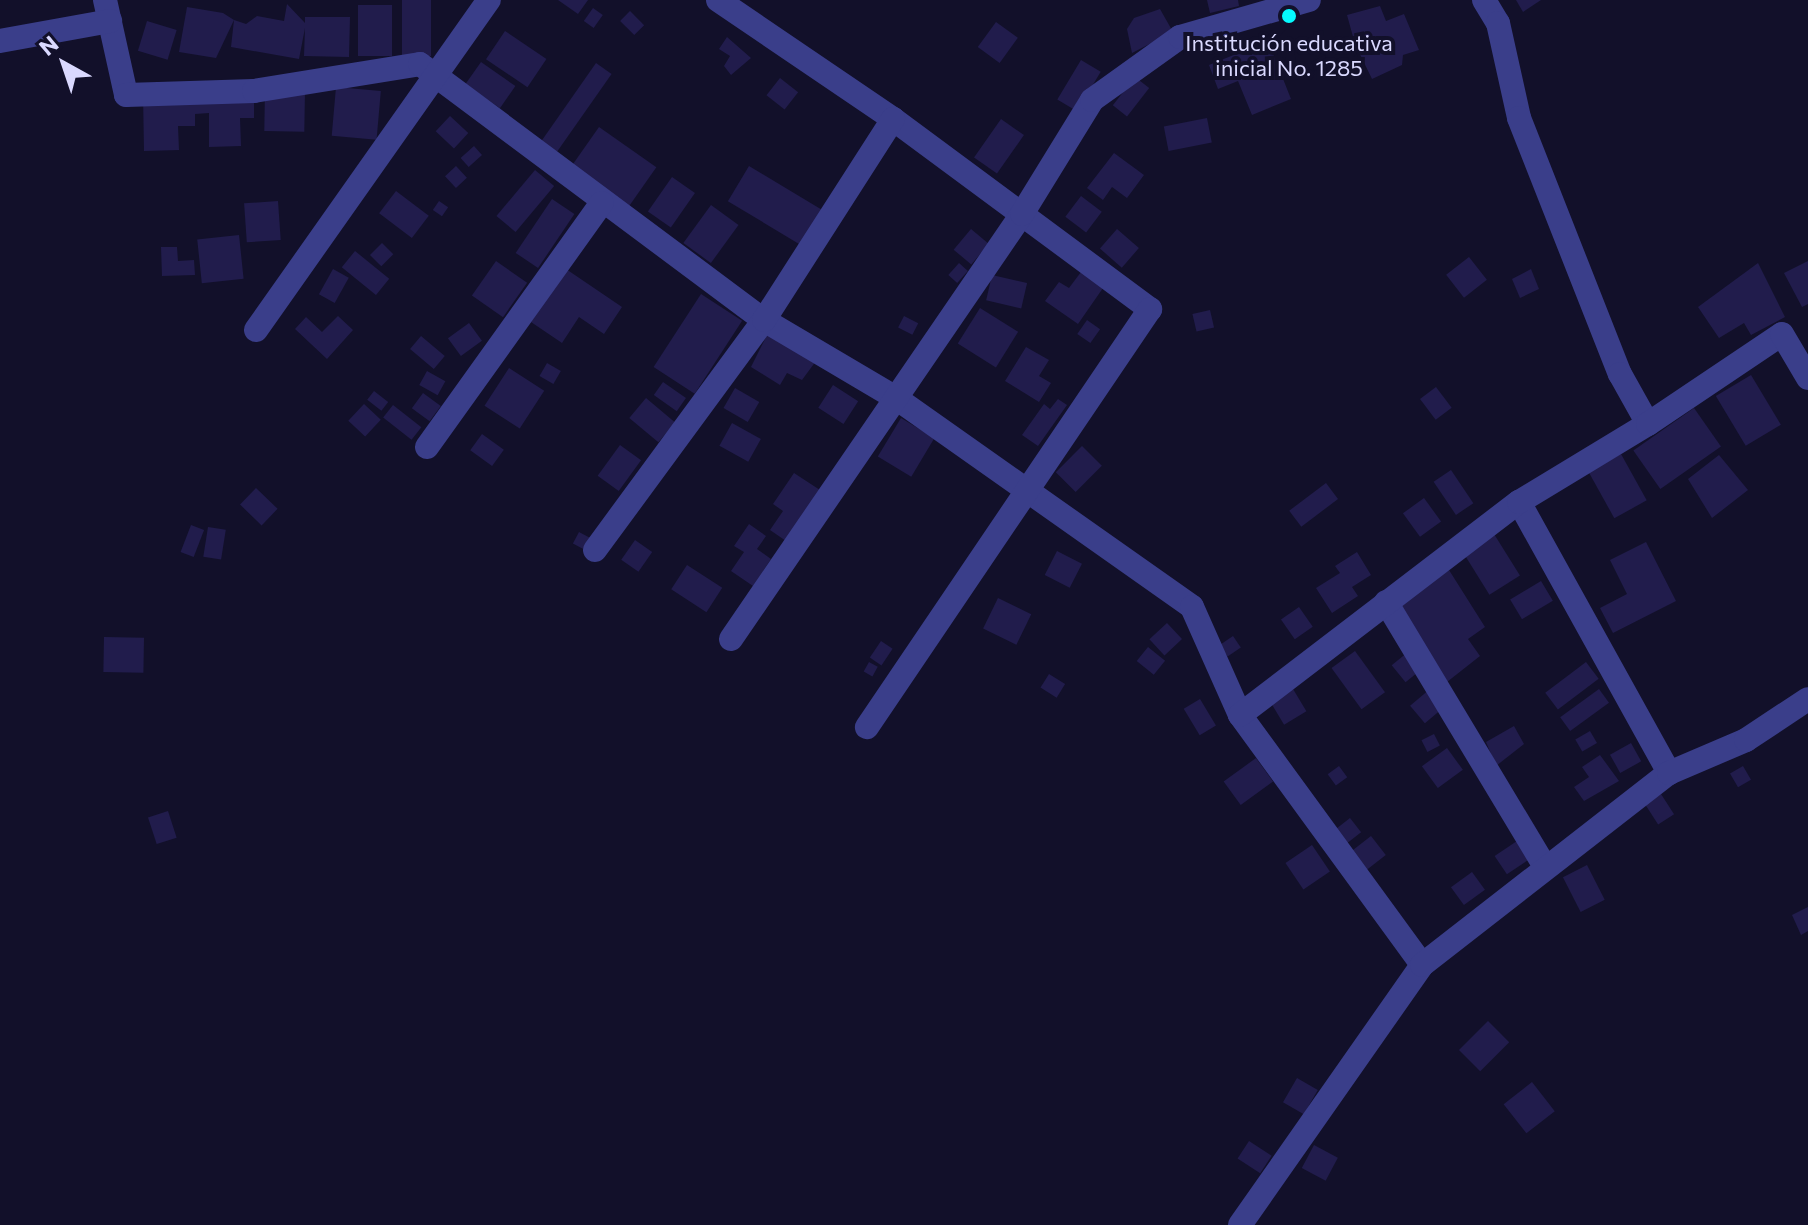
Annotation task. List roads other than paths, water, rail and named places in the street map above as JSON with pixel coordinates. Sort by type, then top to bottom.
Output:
[{"type":"street","points":[[256,330],[489,0]]},
{"type":"street","points":[[718,0],[893,119],[1150,309],[867,727]]},
{"type":"street","points":[[731,639],[1022,214],[1092,100],[1180,37],[1309,0]]},
{"type":"street","points":[[1484,0],[1498,23],[1519,118],[1620,374],[1648,424]]},
{"type":"street","points":[[0,41],[108,11],[126,95],[254,91],[420,64],[602,203],[764,320],[896,398],[1192,607],[1240,715],[1422,965]]},
{"type":"street","points":[[595,550],[764,320],[893,119]]},
{"type":"street","points":[[427,447],[602,203]]},
{"type":"street","points":[[1240,715],[1519,502],[1648,424],[1782,334],[1808,378]]},
{"type":"street","points":[[1519,502],[1669,773]]},
{"type":"street","points":[[1386,602],[1545,867]]},
{"type":"street","points":[[1240,1225],[1422,965],[1669,773],[1746,740],[1808,699]]},
{"type":"place","name":"Institución educativa inicial No. 1285","points":[[1289,16]]}]
